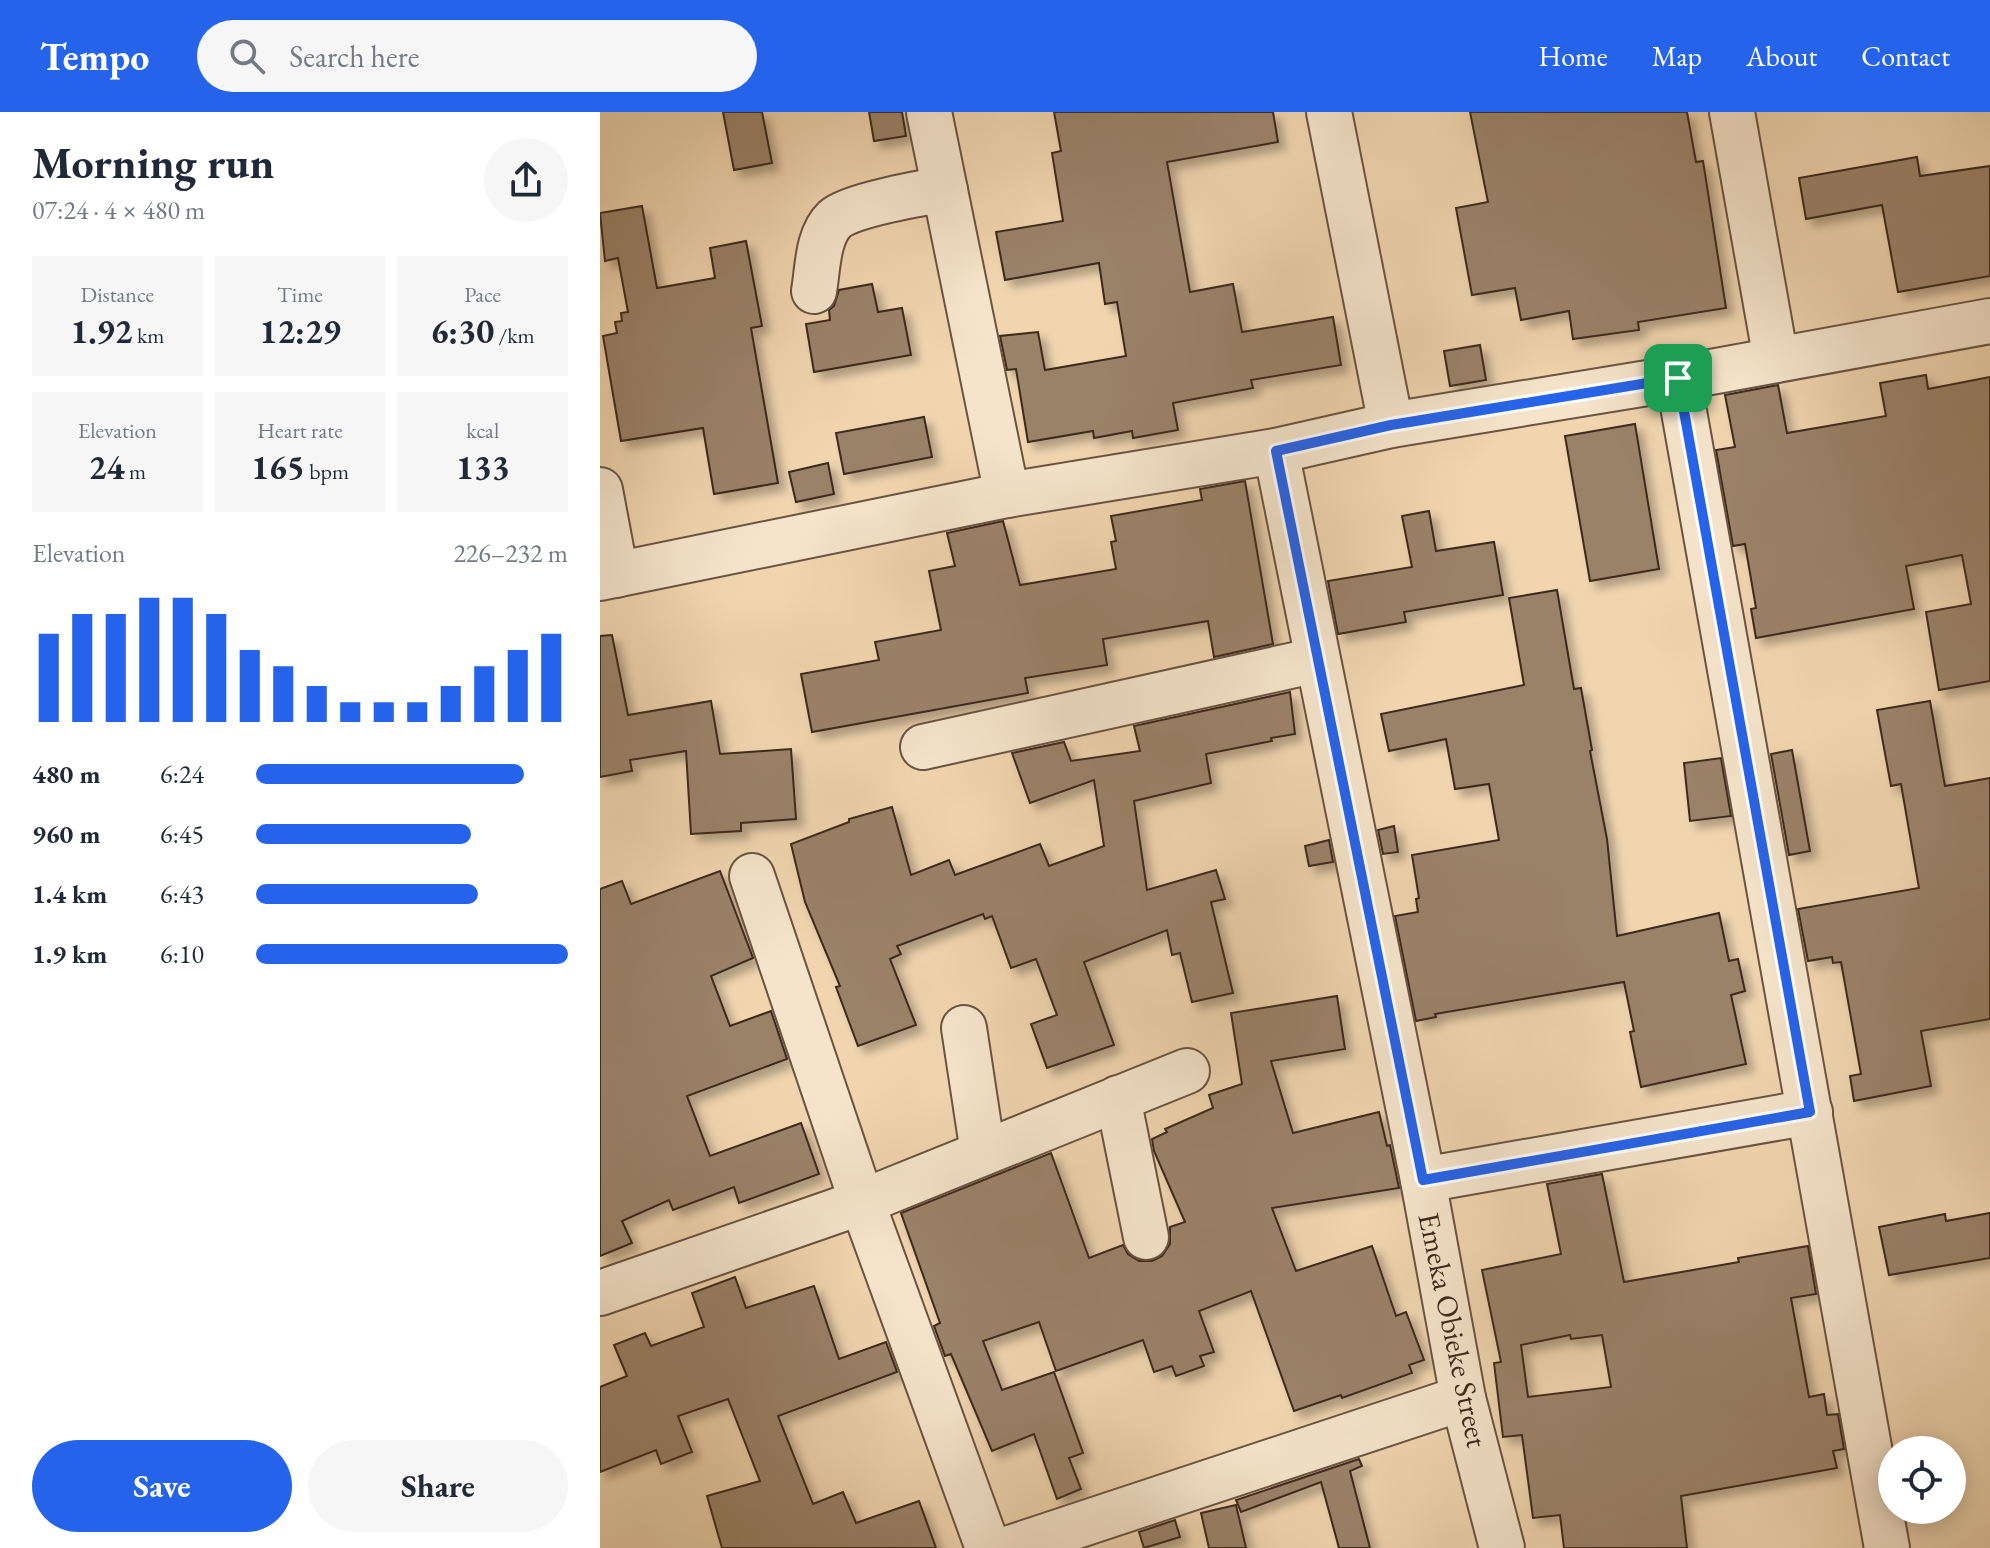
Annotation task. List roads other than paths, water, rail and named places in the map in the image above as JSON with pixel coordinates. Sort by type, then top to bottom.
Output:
[{"type":"street","points":[[929,112],[1007,495]]},
{"type":"street","points":[[1329,112],[1391,425]]},
{"type":"street","points":[[1732,112],[1776,360]]},
{"type":"street","points":[[814,291],[822,239],[835,218],[875,203],[945,190]]},
{"type":"street","points":[[600,490],[608,576],[1007,495],[1276,451],[1391,425],[1678,378],[1990,321]]},
{"type":"street","points":[[1678,378],[1887,1548]]},
{"type":"street","name":"Emeka Obieke Street","points":[[1276,451],[1423,1180],[1463,1398],[1502,1548]]},
{"type":"street","points":[[923,747],[1317,660]]},
{"type":"street","points":[[752,876],[862,1202],[988,1548]]},
{"type":"street","points":[[964,1028],[983,1153]]},
{"type":"street","points":[[600,1293],[862,1202],[1187,1071]]},
{"type":"street","points":[[1118,1098],[1146,1237]]},
{"type":"street","points":[[1423,1180],[1810,1112]]},
{"type":"street","points":[[1010,1548],[1463,1398]]}]
